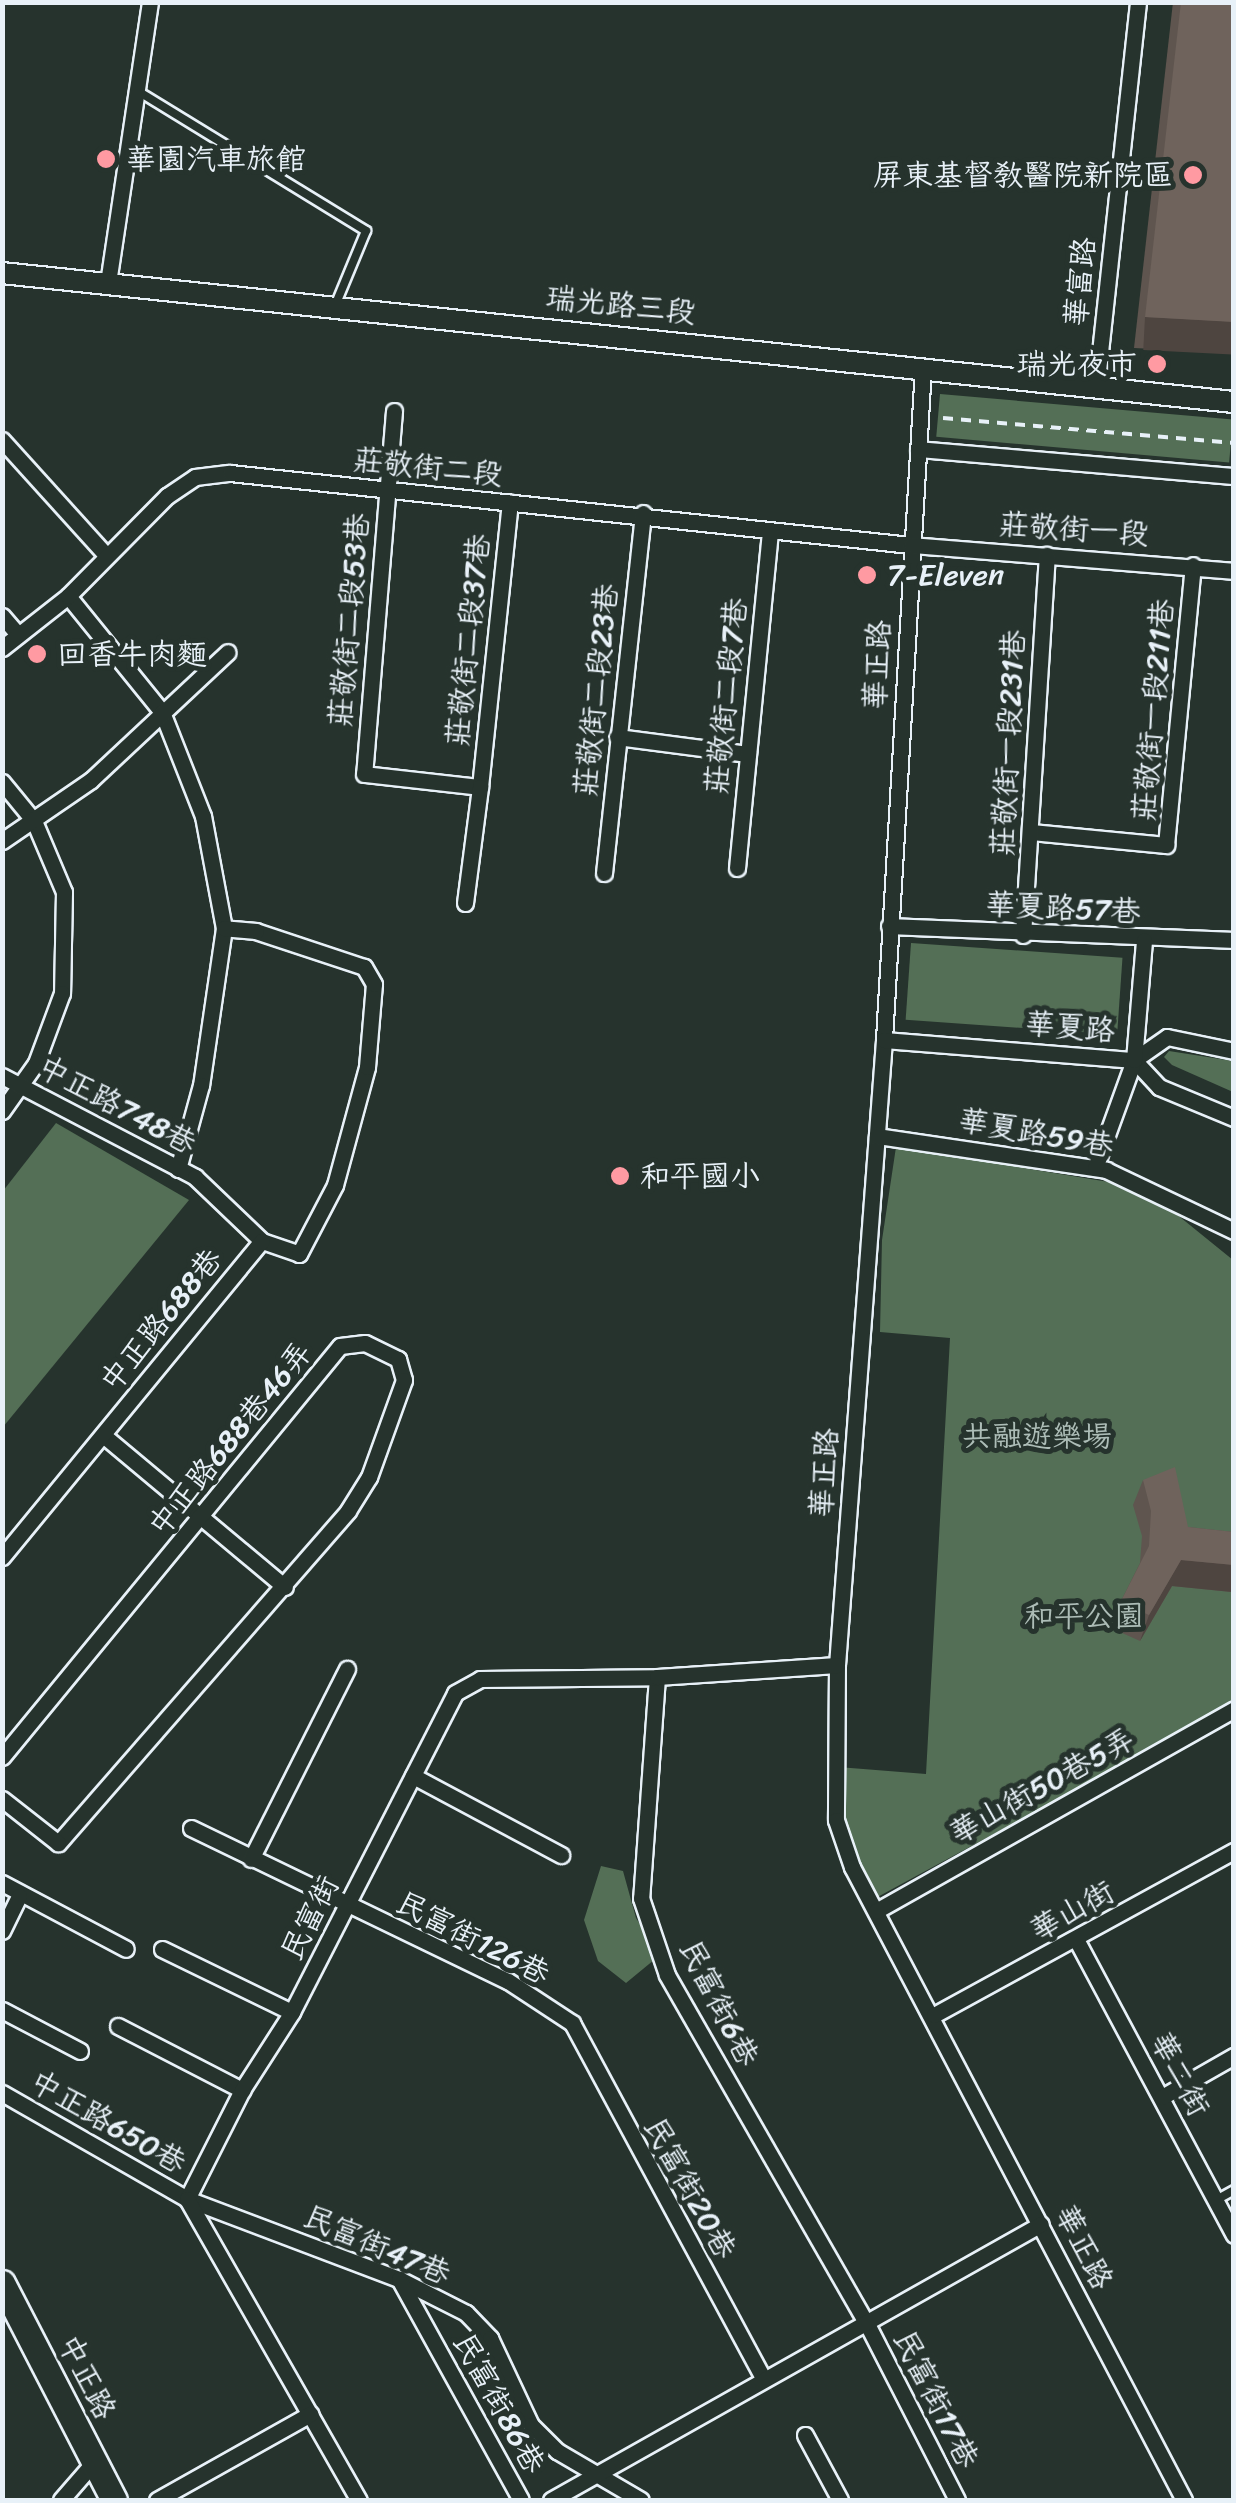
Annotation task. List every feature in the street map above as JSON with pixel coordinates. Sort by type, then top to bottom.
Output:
[{"type":"main road","name":"中正路","points":[[5,2298],[114,2500]]},
{"type":"street","points":[[108,283],[141,94],[150,2]]},
{"type":"street","name":"華富路","points":[[1096,389],[1138,2]]},
{"type":"street","name":"瑞光路三段","points":[[2,273],[1234,402]]},
{"type":"street","name":"華正路","points":[[924,367],[884,1040],[837,1666],[836,1820],[876,1911],[934,2015],[1184,2500]]},
{"type":"street","name":"莊敬街二段53巷","points":[[364,774],[394,411]]},
{"type":"street","points":[[2,440],[106,554]]},
{"type":"street","points":[[918,449],[1234,476]]},
{"type":"street","name":"莊敬街二段","points":[[2,648],[68,596],[106,554],[194,477],[230,473],[911,544]]},
{"type":"street","name":"莊敬街二段37巷","points":[[364,774],[480,786],[510,504]]},
{"type":"street","name":"莊敬街二段23巷","points":[[604,873],[643,514]]},
{"type":"street","name":"莊敬街二段7巷","points":[[737,868],[770,531]]},
{"type":"street","name":"莊敬街一段","points":[[911,544],[1234,570]]},
{"type":"street","name":"莊敬街一段231巷","points":[[1023,935],[1047,555]]},
{"type":"street","name":"莊敬街一段211巷","points":[[1031,832],[1166,844],[1194,564]]},
{"type":"street","points":[[68,596],[162,712],[204,816],[224,928],[201,1085],[178,1168]]},
{"type":"street","points":[[2,616],[17,634]]},
{"type":"street","points":[[2,841],[92,780],[228,652]]},
{"type":"street","points":[[617,737],[748,754]]},
{"type":"street","points":[[2,782],[34,820],[64,892],[62,994],[21,1086],[2,1111]]},
{"type":"street","points":[[464,904],[480,786]]},
{"type":"street","name":"華夏路57巷","points":[[889,926],[1144,940],[1234,940]]},
{"type":"street","name":"中正路748巷","points":[[2,1076],[178,1168],[262,1241],[299,1254],[335,1185],[367,1067],[374,984],[364,967],[256,932],[224,928]]},
{"type":"street","points":[[1096,1168],[1134,1060],[1144,940]]},
{"type":"street","points":[[1134,1060],[1167,1037],[1234,1051]]},
{"type":"street","name":"華夏路","points":[[884,1040],[1134,1060],[1159,1087],[1234,1118]]},
{"type":"street","name":"華夏路59巷","points":[[876,1136],[1096,1168],[1234,1232]]},
{"type":"street","name":"中正路688巷","points":[[2,1557],[262,1241]]},
{"type":"street","name":"中正路688巷46弄","points":[[2,1756],[340,1346],[366,1343],[398,1359],[404,1380],[369,1477],[285,1586],[58,1843],[2,1798]]},
{"type":"street","name":"中正路688巷","points":[[103,1434],[285,1586]]},
{"type":"street","name":"民富街","points":[[187,2199],[242,2090],[292,2012],[455,1693],[480,1678],[657,1677],[837,1666]]},
{"type":"street","points":[[251,1860],[347,1668]]},
{"type":"street","name":"民富街6巷","points":[[657,1677],[641,1898],[668,1975],[866,2322]]},
{"type":"street","name":"華山街50巷5弄","points":[[876,1911],[1234,1709]]},
{"type":"street","points":[[413,1776],[561,1855]]},
{"type":"street","name":"民富街126巷","points":[[191,1828],[508,1980],[572,2024]]},
{"type":"street","name":"華山街","points":[[934,2015],[1077,1941],[1234,1852]]},
{"type":"street","points":[[2,1883],[19,1896],[126,1949]]},
{"type":"street","points":[[2,1931],[19,1896]]},
{"type":"street","name":"華二街","points":[[1077,1941],[1234,2235]]},
{"type":"street","points":[[162,1949],[292,2012]]},
{"type":"street","points":[[2,2010],[80,2051]]},
{"type":"street","name":"民富街20巷","points":[[572,2024],[762,2378]]},
{"type":"street","points":[[118,2026],[242,2090]]},
{"type":"street","points":[[1162,2097],[1234,2056]]},
{"type":"street","name":"中正路650巷","points":[[2,2093],[187,2199]]},
{"type":"street","points":[[187,2199],[359,2500]]},
{"type":"street","name":"民富街47巷","points":[[187,2199],[400,2279],[466,2314],[490,2338],[531,2425],[599,2478],[641,2500]]},
{"type":"street","points":[[551,2500],[599,2478],[762,2378],[1041,2224]]},
{"type":"street","name":"民富街86巷","points":[[400,2279],[522,2500]]},
{"type":"street","name":"民富街17巷","points":[[866,2322],[957,2500]]},
{"type":"street","points":[[156,2500],[310,2414]]},
{"type":"street","points":[[805,2436],[840,2500]]},
{"type":"street","points":[[61,2500],[94,2462]]},
{"type":"lane","points":[[141,94],[366,231],[335,306]]},
{"type":"lane","points":[[1216,2200],[1234,2190]]},
{"type":"path","points":[[943,418],[1234,444]]},
{"type":"green space","points":[[940,394],[1233,420],[1229,462],[936,437]]},
{"type":"green space","points":[[911,943],[1122,958],[1117,1035],[906,1020]]},
{"type":"green space","points":[[1169,1051],[1233,1061],[1233,1092],[1172,1065],[1164,1057]]},
{"type":"green space","points":[[56,1123],[189,1200],[3,1427],[3,1191]]},
{"type":"green space","name":"和平公園","points":[[896,1147],[1109,1182],[1175,1213],[1233,1260],[1233,1704],[872,1900],[846,1845],[838,1767],[926,1774],[950,1338],[880,1332],[882,1240]]},
{"type":"green space","points":[[601,1866],[623,1871],[636,1918],[660,1955],[626,1983],[598,1961],[584,1920]]},
{"type":"building","name":"屏東基督教醫院新院區","points":[[1181,2],[1234,2],[1234,322],[1145,317]]},
{"type":"building","points":[[1175,1467],[1188,1527],[1234,1532],[1234,1565],[1181,1560],[1149,1615],[1120,1603],[1149,1546],[1151,1511],[1143,1480]]},
{"type":"place","name":"華園汽車旅館","points":[[106,159]]},
{"type":"place","name":"屏東基督教醫院新院區","points":[[1193,175]]},
{"type":"place","name":"瑞光夜市","points":[[1157,364]]},
{"type":"place","name":"7-Eleven","points":[[867,575]]},
{"type":"place","name":"回香牛肉麵","points":[[37,654]]},
{"type":"place","name":"和平國小","points":[[620,1176]]},
{"type":"park label","name":"共融遊樂場","points":[[1037,1436]]}]
